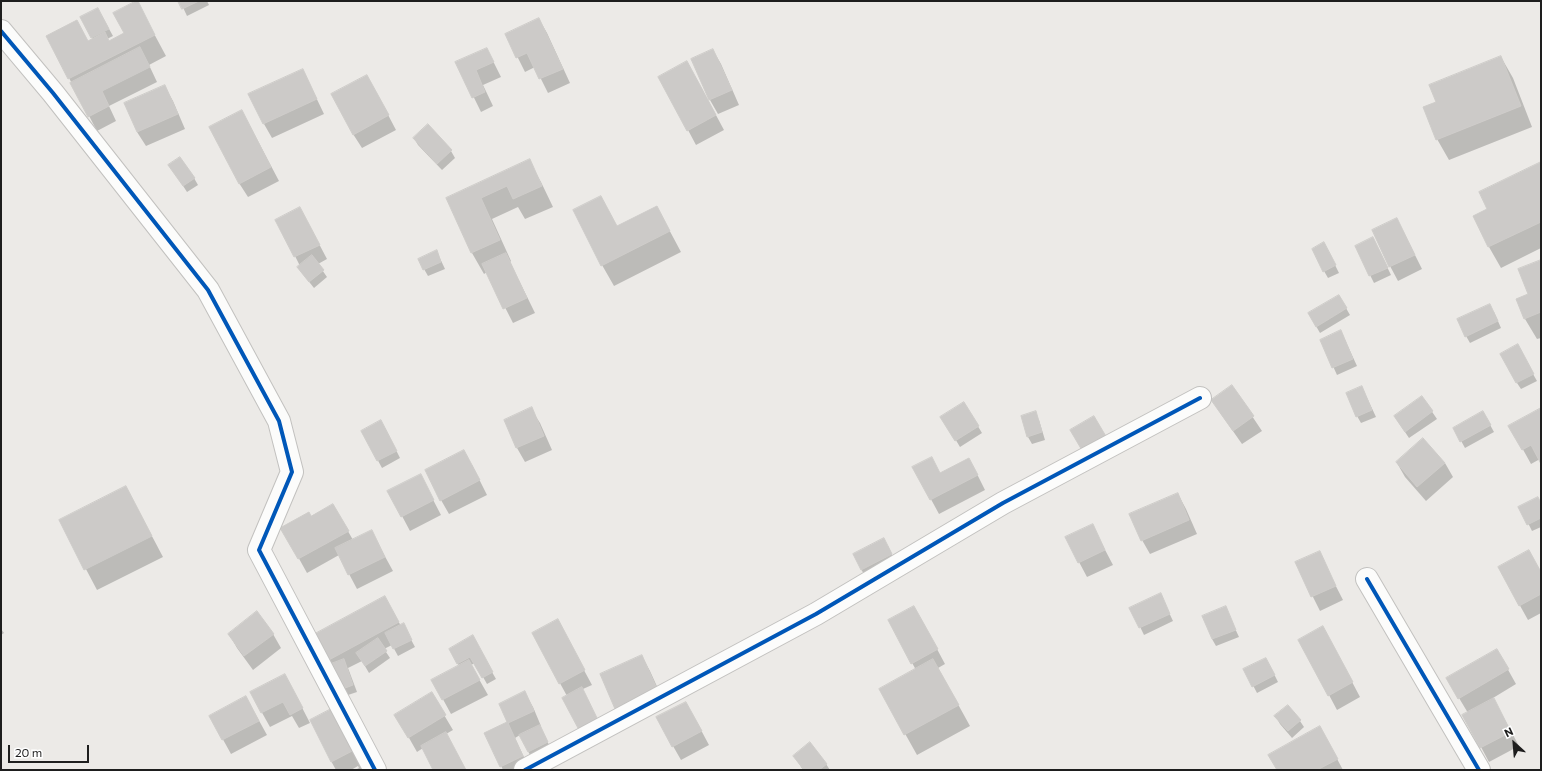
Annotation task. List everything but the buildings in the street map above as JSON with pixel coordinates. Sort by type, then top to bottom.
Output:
[{"type":"street","points":[[1,31],[53,93],[208,290],[279,421],[292,472],[259,550],[375,770]]},
{"type":"street","points":[[525,770],[816,614],[1003,504],[1200,398]]},
{"type":"street","points":[[1367,579],[1478,770]]},
{"type":"cycle path","points":[[1,31],[53,93],[208,290],[279,421],[292,472],[259,550],[375,770]]},
{"type":"cycle path","points":[[525,770],[816,614],[1003,503],[1200,398]]},
{"type":"cycle path","points":[[1367,579],[1479,770]]}]
